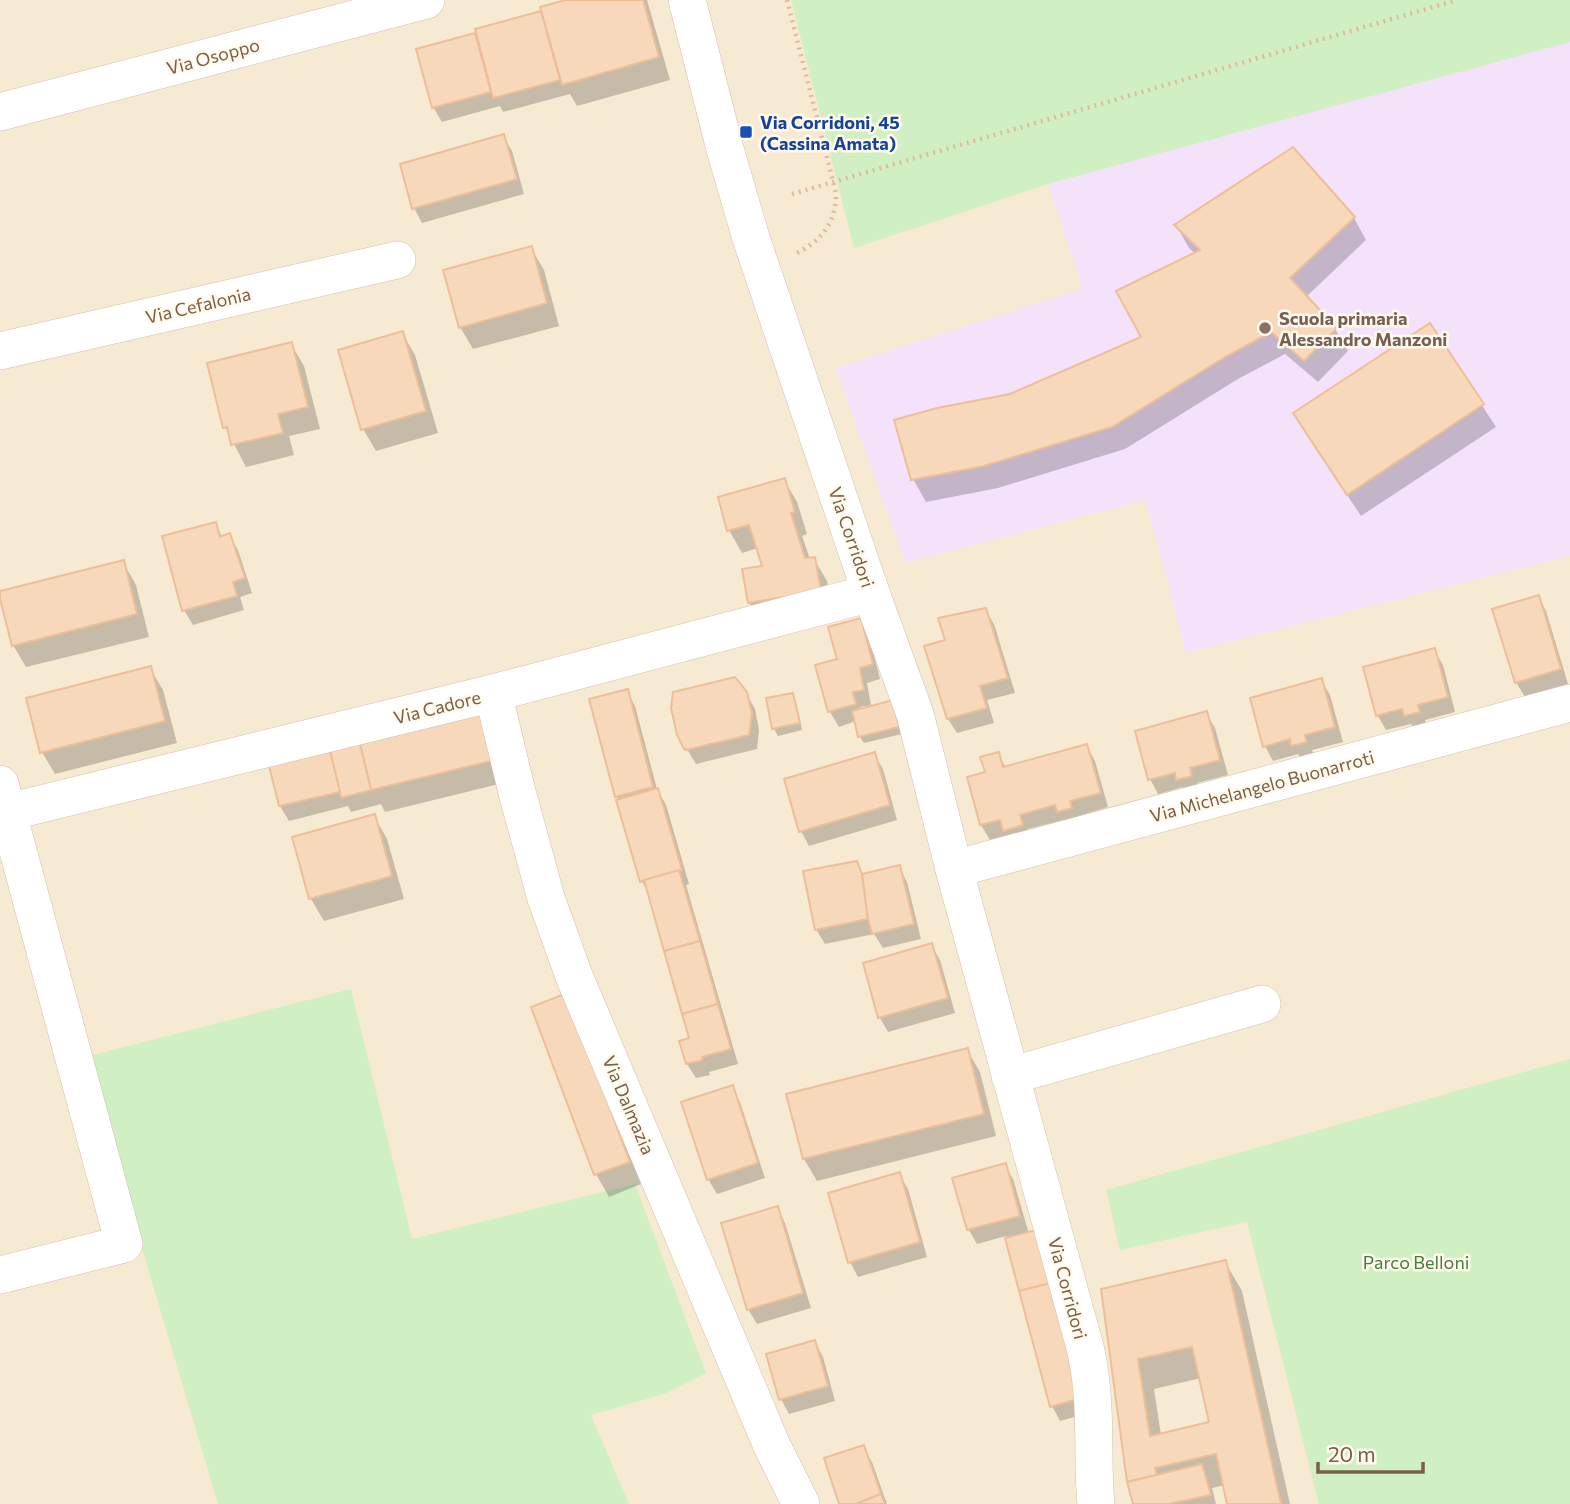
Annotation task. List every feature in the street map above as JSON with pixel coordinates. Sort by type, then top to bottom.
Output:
[{"type":"street","name":"Via Osoppo","points":[[0,112],[426,0]]},
{"type":"street","name":"Via Corridori","points":[[687,0],[724,149],[751,238],[871,593],[915,714],[954,869],[1086,1351],[1091,1382],[1096,1504]]},
{"type":"street","name":"Via Cefalonia","points":[[0,351],[397,260]]},
{"type":"street","name":"Via Cadore","points":[[2,804],[493,694],[871,593]]},
{"type":"street","name":"Via Dalmazia","points":[[493,694],[546,898],[574,976],[772,1446],[801,1504]]},
{"type":"street","name":"Via Michelangelo Buonarroti","points":[[954,869],[1570,703]]},
{"type":"street","points":[[0,1275],[124,1244],[2,804]]},
{"type":"street","points":[[1010,1076],[1262,1004]]},
{"type":"path","points":[[792,194],[1457,0]]},
{"type":"shaded area","points":[[0,0],[682,0],[865,590],[0,809]]},
{"type":"shaded area","points":[[697,0],[1570,0],[1570,1504],[1102,1504],[1098,1385],[762,248]]},
{"type":"shaded area","name":"Scuola primaria Alessandro Manzoni","points":[[1570,42],[1570,556],[1186,653],[1146,500],[905,563],[836,368],[1083,288],[1048,184]]},
{"type":"shaded area","points":[[869,596],[1084,1353],[1093,1504],[0,1504],[0,819]]},
{"type":"green space","points":[[791,0],[1570,0],[1570,42],[1048,184],[854,248]]},
{"type":"green space","points":[[351,989],[412,1239],[635,1184],[706,1373],[664,1394],[591,1415],[629,1504],[218,1504],[85,1057]]},
{"type":"green space","name":"Parco Belloni","points":[[1570,1059],[1570,1504],[1319,1504],[1247,1222],[1120,1250],[1106,1190]]},
{"type":"building","points":[[565,0],[643,0],[659,57],[562,85],[540,7]]},
{"type":"building","points":[[541,11],[560,80],[493,98],[475,29]]},
{"type":"building","points":[[475,33],[491,92],[432,108],[416,49]]},
{"type":"building","points":[[504,134],[517,179],[412,209],[400,164]]},
{"type":"building","points":[[1293,147],[1355,217],[1290,278],[1337,328],[1304,361],[1271,332],[1225,357],[1112,427],[984,466],[911,480],[894,420],[937,408],[1010,394],[1141,337],[1116,291],[1200,250],[1174,225]]},
{"type":"building","points":[[532,246],[547,303],[459,328],[443,270]]},
{"type":"building","points":[[1430,323],[1484,404],[1347,495],[1293,413]]},
{"type":"building","points":[[403,331],[426,411],[361,430],[338,350]]},
{"type":"building","points":[[292,342],[308,407],[278,414],[283,433],[231,445],[227,427],[223,428],[207,363]]},
{"type":"building","points":[[785,478],[795,512],[791,513],[805,558],[815,557],[821,591],[748,603],[742,569],[762,566],[749,525],[727,531],[718,497]]},
{"type":"building","points":[[216,522],[220,537],[230,533],[245,578],[233,582],[237,596],[182,611],[162,536]]},
{"type":"building","points":[[124,560],[137,614],[12,646],[0,591]]},
{"type":"building","points":[[1539,595],[1561,669],[1515,683],[1492,609]]},
{"type":"building","points":[[986,608],[1008,678],[980,686],[987,708],[947,719],[924,646],[945,640],[938,618]]},
{"type":"building","points":[[861,618],[873,664],[860,668],[864,690],[853,692],[856,704],[828,712],[815,665],[837,659],[828,627]]},
{"type":"building","points":[[1435,648],[1448,697],[1418,705],[1420,712],[1404,716],[1402,709],[1376,716],[1363,667]]},
{"type":"building","points":[[151,666],[165,721],[40,753],[26,698]]},
{"type":"building","points":[[735,677],[747,692],[752,714],[749,735],[684,749],[677,735],[671,708],[673,692]]},
{"type":"building","points":[[1322,678],[1335,727],[1305,735],[1307,742],[1291,746],[1290,739],[1263,747],[1250,698]]},
{"type":"building","points":[[628,689],[653,787],[615,797],[589,699]]},
{"type":"building","points":[[793,693],[800,723],[772,729],[766,698]]},
{"type":"building","points":[[893,700],[899,727],[858,737],[852,711]]},
{"type":"building","points":[[1207,711],[1220,760],[1190,768],[1192,776],[1176,780],[1175,773],[1148,780],[1135,731]]},
{"type":"building","points":[[484,713],[495,760],[371,790],[360,744]]},
{"type":"building","points":[[360,744],[371,790],[341,798],[330,751]]},
{"type":"building","points":[[1087,744],[1101,793],[1070,801],[1072,808],[1057,812],[1055,805],[1020,815],[1023,825],[1003,831],[1000,820],[980,825],[967,777],[985,772],[980,757],[999,752],[1003,767]]},
{"type":"building","points":[[330,751],[340,792],[279,806],[269,766]]},
{"type":"building","points":[[875,752],[890,805],[799,832],[784,779]]},
{"type":"building","points":[[658,788],[682,870],[640,882],[616,800]]},
{"type":"building","points":[[375,814],[392,876],[309,899],[292,837]]},
{"type":"building","points":[[857,861],[862,874],[868,919],[815,930],[803,871]]},
{"type":"building","points":[[900,865],[914,924],[872,934],[862,874]]},
{"type":"building","points":[[679,870],[700,941],[664,951],[644,880]]},
{"type":"building","points":[[700,941],[718,1004],[682,1014],[664,951]]},
{"type":"building","points":[[932,943],[948,998],[878,1018],[863,963]]},
{"type":"building","points":[[567,993],[630,1162],[594,1175],[531,1007]]},
{"type":"building","points":[[718,1004],[731,1049],[686,1064],[679,1041],[689,1038],[682,1014]]},
{"type":"building","points":[[968,1048],[984,1114],[803,1159],[786,1094]]},
{"type":"building","points":[[733,1085],[758,1163],[707,1180],[681,1102]]},
{"type":"building","points":[[1006,1163],[1020,1216],[967,1230],[952,1178]]},
{"type":"building","points":[[900,1172],[920,1242],[848,1263],[828,1193]]},
{"type":"building","points":[[778,1206],[803,1293],[747,1310],[721,1223]]},
{"type":"building","points":[[1040,1229],[1055,1282],[1019,1291],[1005,1238]]},
{"type":"building","points":[[1226,1260],[1281,1504],[1227,1504],[1216,1454],[1155,1468],[1157,1475],[1127,1482],[1101,1289]],"holes":[[[1192,1347],[1209,1422],[1150,1436],[1138,1359]]]},
{"type":"building","points":[[1055,1282],[1085,1397],[1050,1407],[1019,1291]]},
{"type":"building","points":[[815,1340],[828,1386],[779,1400],[766,1354]]},
{"type":"building","points":[[864,1445],[881,1494],[856,1504],[839,1504],[824,1458]]},
{"type":"building","points":[[1202,1464],[1211,1495],[1169,1504],[1133,1504],[1127,1482]]},
{"type":"building","points":[[881,1494],[885,1504],[856,1504]]},
{"type":"place","name":"Via Corridoni, 45 (Cassina Amata)","points":[[746,132]]},
{"type":"place","name":"Scuola primaria Alessandro Manzoni","points":[[1265,328]]}]
